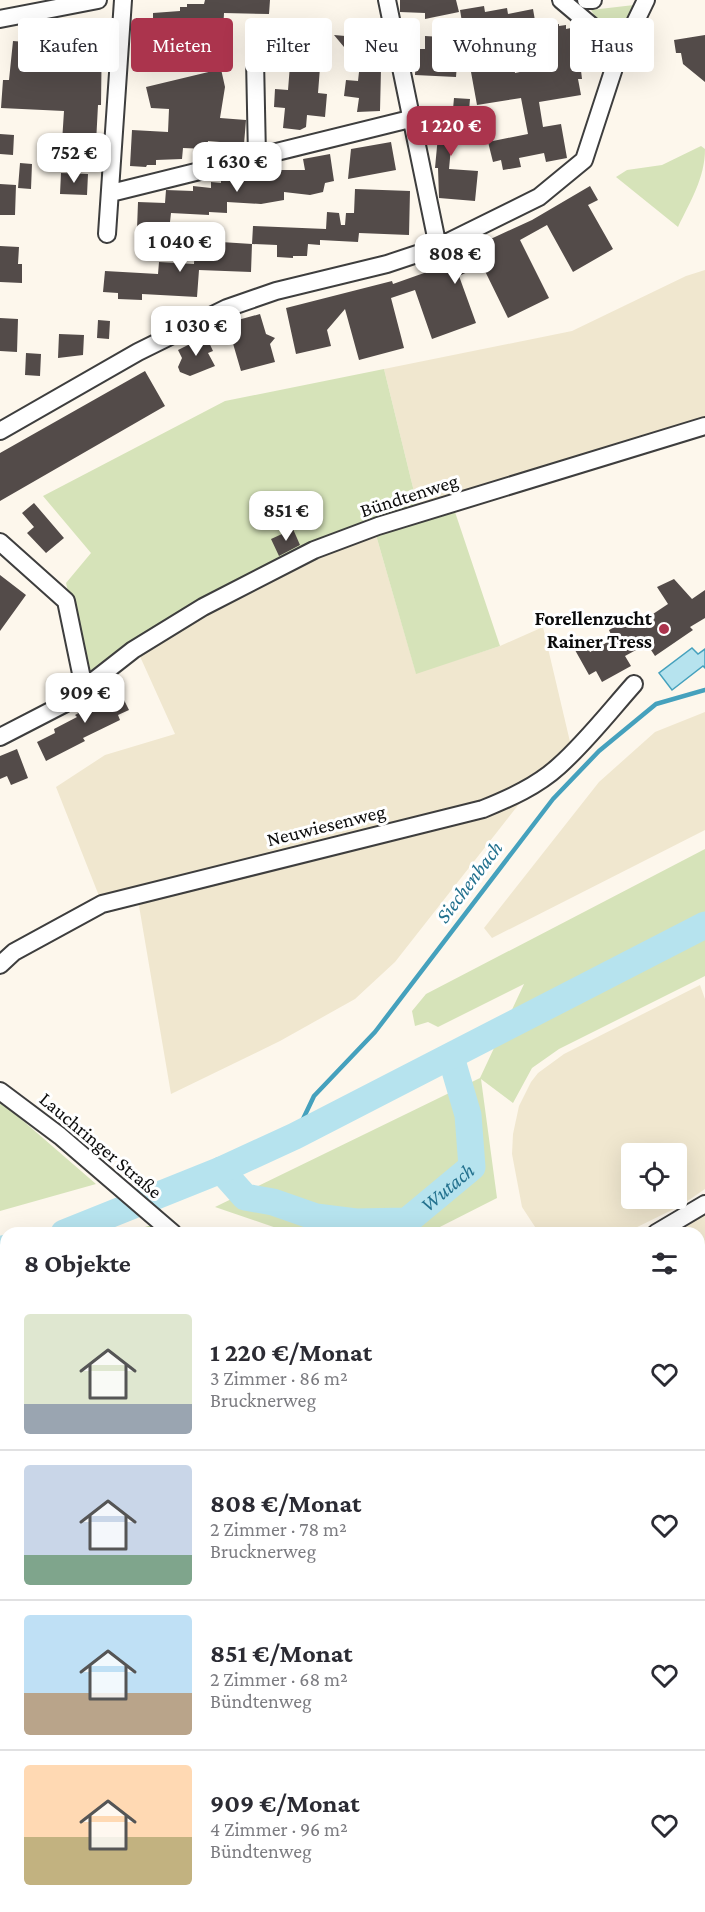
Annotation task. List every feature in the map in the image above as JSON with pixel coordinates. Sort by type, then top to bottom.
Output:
[{"type":"street","points":[[0,19],[98,0]]},
{"type":"street","points":[[107,234],[123,0]]},
{"type":"street","points":[[387,0],[438,247]]},
{"type":"street","points":[[561,0],[582,18]]},
{"type":"street","points":[[586,0],[593,0]]},
{"type":"street","points":[[638,18],[646,0]]},
{"type":"street","points":[[255,72],[257,157]]},
{"type":"street","points":[[0,431],[138,352],[227,308],[438,247],[539,197],[584,160],[613,72]]},
{"type":"street","points":[[111,193],[410,118]]},
{"type":"street","name":"Bündtenweg","points":[[0,737],[64,704],[133,650],[203,607],[314,550],[378,526],[705,426]]},
{"type":"street","points":[[0,542],[66,601],[84,688]]},
{"type":"street","name":"Neuwiesenweg","points":[[0,964],[14,952],[102,904],[483,809],[505,800],[525,790],[559,766],[634,684]]},
{"type":"street","name":"Lauchringer Straße","points":[[0,1091],[60,1136],[166,1227]]},
{"type":"street","points":[[666,1227],[705,1204]]},
{"type":"shaded area","points":[[705,270],[705,417],[418,508],[384,369],[572,331],[686,276]]},
{"type":"shaded area","points":[[376,535],[416,673],[500,646],[543,627],[571,746],[556,761],[502,797],[101,901],[56,787],[105,755],[175,734],[138,652],[206,611],[318,555]]},
{"type":"shaded area","points":[[705,712],[705,830],[492,938],[484,928],[599,782],[655,732]]},
{"type":"shaded area","points":[[519,804],[395,962],[355,999],[280,1041],[171,1094],[138,900]]},
{"type":"shaded area","points":[[700,985],[705,999],[705,1189],[687,1201],[687,1143],[621,1143],[621,1209],[674,1209],[637,1227],[535,1227],[522,1207],[512,1154],[513,1134],[519,1106],[538,1073],[564,1054]]},
{"type":"shaded area","points":[[705,1212],[705,1227],[683,1226]]},
{"type":"green space","points":[[634,5],[626,18],[596,18],[591,10]]},
{"type":"green space","points":[[701,146],[705,149],[702,170],[696,190],[678,227],[616,177],[627,170],[662,165]]},
{"type":"green space","points":[[384,369],[418,508],[131,645],[90,673],[86,667],[66,583],[91,553],[43,496],[225,401]]},
{"type":"green space","points":[[455,512],[500,646],[416,674],[376,535]]},
{"type":"green space","points":[[705,849],[705,976],[559,1049],[532,1068],[513,1103],[481,1079],[497,1198],[440,1227],[273,1227],[215,1207],[480,1078],[524,984],[438,1027],[428,1022],[415,1026],[412,1011],[426,994]]},
{"type":"green space","points":[[0,1103],[6,1106],[96,1184],[0,1211]]},
{"type":"green space","points":[[156,1224],[161,1227],[145,1227]]},
{"type":"water","points":[[692,648],[698,654],[705,649],[705,668],[703,666],[672,690],[659,673]]},
{"type":"building","points":[[205,0],[270,0],[269,14],[224,13],[224,18],[153,18],[153,13],[180,11],[180,7],[187,7],[187,4],[204,4]]},
{"type":"building","points":[[400,0],[456,0],[459,12],[425,19],[425,13],[400,12]]},
{"type":"building","points":[[484,6],[485,12],[507,8],[508,14],[533,9],[535,18],[461,18],[460,10]]},
{"type":"building","points":[[558,24],[566,25],[566,29],[570,28],[570,72],[581,72],[582,79],[578,79],[581,95],[539,102],[543,127],[561,124],[567,158],[546,162],[544,153],[519,158],[521,167],[503,170],[501,160],[493,162],[488,142],[528,134],[521,98],[477,105],[471,72],[558,72]]},
{"type":"building","points":[[334,35],[344,36],[344,47]]},
{"type":"building","points":[[705,35],[705,82],[683,64],[681,53],[676,53],[674,40]]},
{"type":"building","points":[[425,36],[432,36],[432,72],[456,72],[456,77],[415,75],[415,72],[420,72],[420,49],[425,49]]},
{"type":"building","points":[[13,41],[18,41],[18,72],[101,72],[101,105],[98,105],[96,143],[62,142],[64,111],[1,108],[3,80],[9,80]]},
{"type":"building","points":[[208,72],[222,72],[225,87],[220,118],[246,120],[244,144],[208,141],[207,149],[183,148],[182,159],[156,160],[156,165],[146,167],[130,166],[132,130],[168,132],[169,109],[151,108],[146,87]]},
{"type":"building","points":[[289,72],[320,72],[318,93],[327,94],[325,117],[307,115],[306,127],[300,130],[283,128],[285,108],[274,107],[275,89],[288,90]]},
{"type":"building","points":[[359,72],[381,72],[380,111],[357,112],[359,98],[344,96],[346,80],[358,81]]},
{"type":"building","points":[[454,98],[470,99],[469,111],[453,109]]},
{"type":"building","points":[[432,108],[462,110],[460,138],[452,137],[449,169],[478,171],[475,201],[439,198],[438,168],[435,168],[438,136],[429,135]]},
{"type":"building","points":[[0,134],[14,135],[13,155],[0,154]]},
{"type":"building","points":[[391,142],[396,170],[348,179],[351,149]]},
{"type":"building","points":[[330,154],[334,181],[325,183],[323,192],[310,195],[284,192],[284,200],[261,204],[227,202],[227,213],[209,212],[209,215],[171,213],[169,231],[137,229],[138,202],[165,203],[166,190],[193,191],[193,186],[211,188],[211,182],[221,183],[221,177],[236,173],[269,174],[269,170],[305,170],[303,159]]},
{"type":"building","points":[[20,163],[32,164],[31,189],[18,188]]},
{"type":"building","points":[[61,173],[88,174],[87,195],[60,194]]},
{"type":"building","points":[[0,184],[16,185],[15,215],[0,215]]},
{"type":"building","points":[[590,186],[598,200],[588,205],[613,249],[573,272],[547,225],[520,240],[549,298],[508,318],[482,265],[459,276],[476,323],[432,339],[415,290],[391,298],[404,348],[359,360],[345,309],[327,330],[331,346],[296,354],[286,308],[392,281],[393,284],[472,256],[470,252],[483,246],[482,243],[532,220]]},
{"type":"building","points":[[355,189],[410,191],[409,235],[359,233],[358,242],[320,240],[320,245],[308,244],[307,256],[293,256],[293,258],[277,257],[277,245],[252,244],[253,226],[326,229],[327,212],[339,213],[341,225],[345,225],[346,213],[354,213]]},
{"type":"building","points":[[221,242],[252,244],[251,272],[199,270],[197,297],[142,294],[142,300],[118,299],[118,293],[103,292],[105,271],[158,274],[159,262],[194,264],[195,245],[221,246]]},
{"type":"building","points":[[0,246],[19,247],[18,264],[22,264],[22,283],[0,282]]},
{"type":"building","points":[[260,314],[266,334],[275,338],[270,344],[275,362],[241,371],[227,323]]},
{"type":"building","points":[[0,318],[18,319],[17,352],[0,351]]},
{"type":"building","points":[[98,320],[110,321],[109,339],[97,338]]},
{"type":"building","points":[[59,334],[84,335],[83,355],[58,358]]},
{"type":"building","points":[[206,336],[213,351],[208,353],[215,366],[190,376],[180,372],[178,367],[182,358],[178,350]]},
{"type":"building","points":[[26,353],[41,354],[40,376],[25,375]]},
{"type":"building","points":[[145,371],[165,406],[0,501],[0,453]]},
{"type":"building","points":[[34,503],[64,538],[46,553],[27,533],[34,527],[22,513]]},
{"type":"building","points":[[293,529],[300,545],[279,556],[271,539]]},
{"type":"building","points":[[0,575],[26,595],[0,631]]},
{"type":"building","points":[[674,579],[692,599],[705,590],[705,618],[690,627],[693,630],[655,656],[647,644],[625,656],[631,666],[602,682],[596,671],[589,675],[575,650],[586,644],[590,652],[613,639],[609,630],[628,620],[632,628],[668,604],[657,587]]},
{"type":"building","points":[[118,688],[129,710],[118,715],[120,720],[83,738],[85,741],[46,761],[37,742],[55,733],[54,729],[77,717],[75,715],[82,711],[79,707]]},
{"type":"building","points":[[17,749],[28,778],[11,785],[7,776],[0,779],[0,756]]},
{"type":"waterway","name":"Siechenbach","points":[[295,1136],[314,1096],[375,1032],[553,799],[599,751],[656,704],[705,690]]},
{"type":"waterway","name":"Wutach","points":[[79,1227],[221,1170],[295,1136],[705,925]]},
{"type":"waterway","name":"Wutach","points":[[221,1170],[245,1197],[273,1202],[316,1217],[356,1222],[407,1221],[472,1167],[468,1115],[451,1057]]},
{"type":"place","name":"Forellenzucht Rainer Tress","points":[[664,629]]}]
